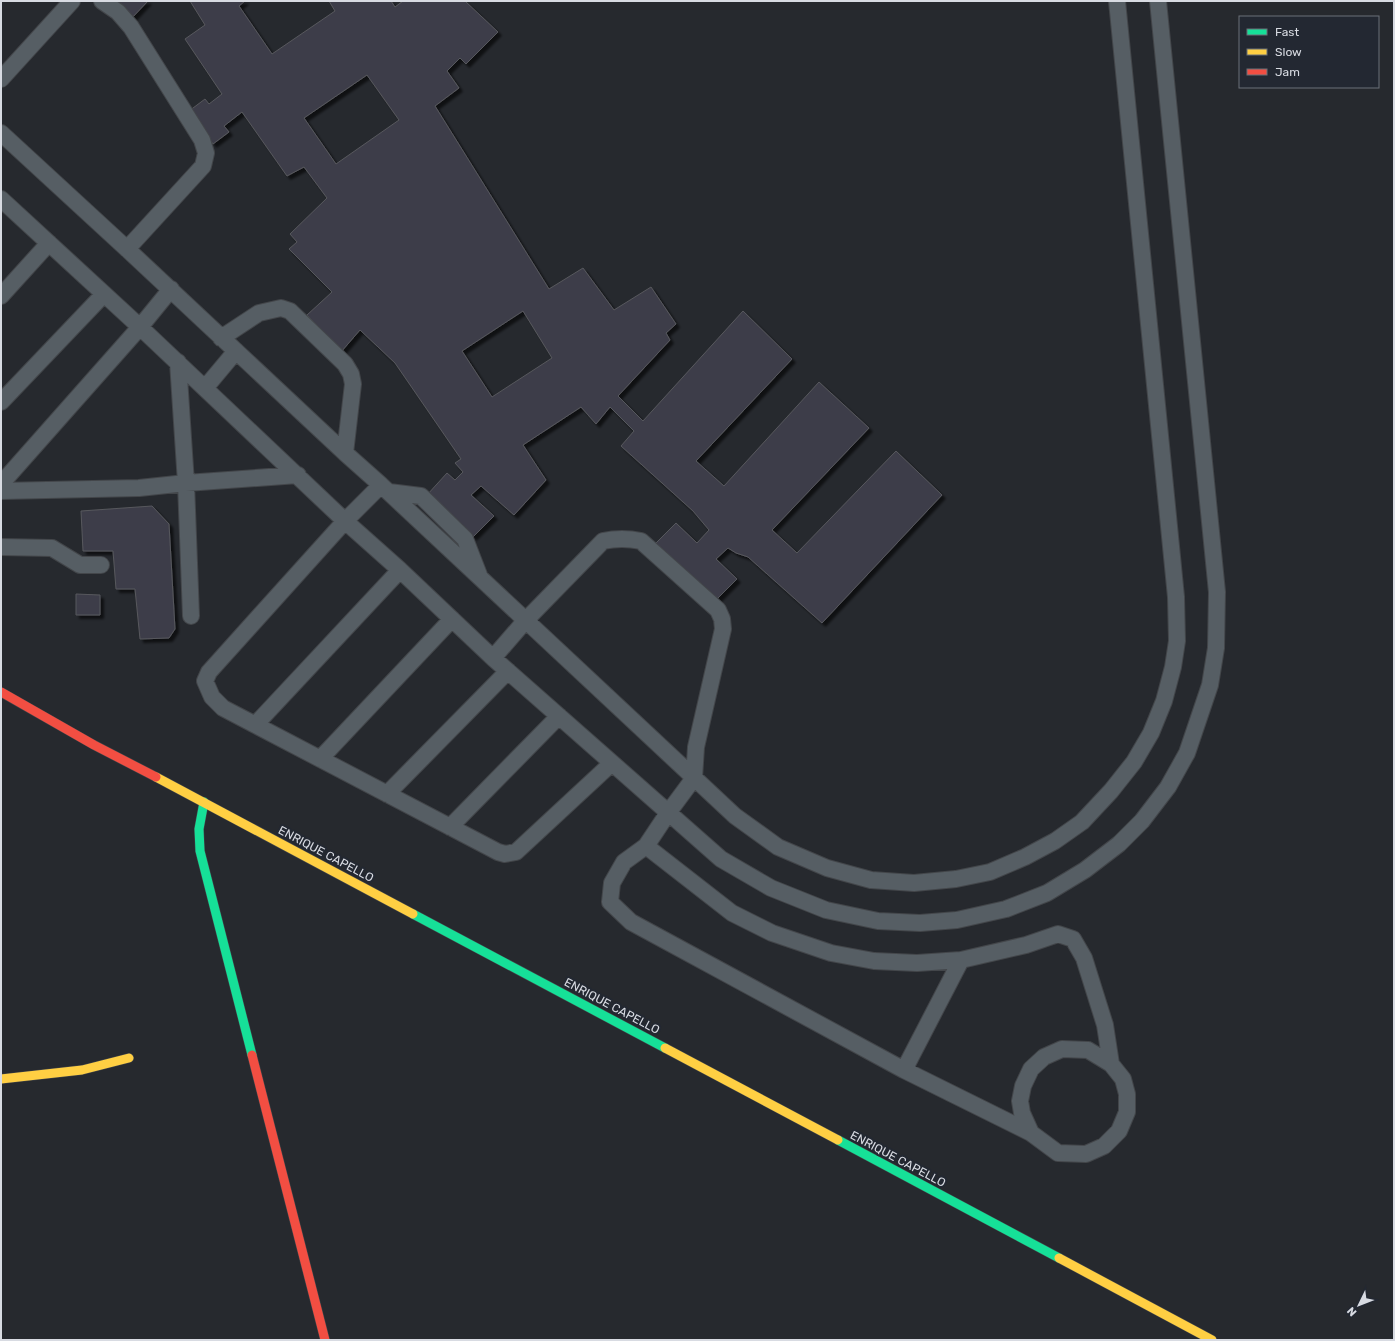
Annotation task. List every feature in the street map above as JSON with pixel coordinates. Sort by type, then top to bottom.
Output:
[{"type":"street","name":"ENRIQUE CAPELLO","points":[[1,692],[94,745],[204,802],[1212,1340]]},
{"type":"street","points":[[204,802],[199,829],[200,851],[324,1340]]},
{"type":"street","points":[[1,1079],[82,1070],[129,1058]]},
{"type":"lane","points":[[1,79],[72,1]]},
{"type":"lane","points":[[102,1],[118,12],[131,27],[202,140],[206,152],[203,166],[127,249]]},
{"type":"lane","points":[[1,133],[171,289],[221,338],[385,489],[734,816],[778,847],[827,868],[871,880],[914,883],[956,879],[990,872],[1024,858],[1055,841],[1082,822],[1111,791],[1134,762],[1151,733],[1164,701],[1173,667],[1177,641],[1176,597],[1117,1]]},
{"type":"lane","points":[[1,199],[178,362],[345,521],[508,671],[721,859],[771,888],[826,910],[878,921],[920,923],[957,920],[1006,909],[1047,893],[1085,870],[1119,844],[1142,821],[1168,787],[1187,753],[1210,685],[1216,648],[1217,592],[1158,1]]},
{"type":"lane","points":[[1,296],[49,243]]},
{"type":"lane","points":[[1,484],[140,327],[171,289]]},
{"type":"lane","points":[[1,402],[104,294]]},
{"type":"lane","points":[[221,338],[259,313],[281,308],[290,311],[345,364],[351,374],[353,384],[345,453]]},
{"type":"lane","points":[[205,388],[236,351]]},
{"type":"lane","points":[[178,362],[186,483],[191,616]]},
{"type":"lane","points":[[1,491],[139,488],[298,475]]},
{"type":"lane","points":[[385,489],[345,521],[209,672],[206,681],[212,697],[223,708],[498,852],[505,854],[516,852],[612,763]]},
{"type":"lane","points":[[494,658],[525,621],[603,541],[616,538],[628,538],[641,541],[718,610],[722,619],[723,629],[696,747],[694,778],[646,846],[624,862],[612,883],[610,902],[631,922],[904,1070],[1031,1133],[1058,1153],[1086,1154],[1104,1146],[1119,1131],[1127,1112],[1127,1094],[1123,1080],[1112,1064],[1105,1025],[1084,958],[1073,939],[1058,934],[1026,945],[961,960],[916,963],[874,961],[831,953],[772,933],[732,912],[646,846]]},
{"type":"lane","points":[[1,547],[52,548],[80,565],[101,565]]},
{"type":"lane","points":[[255,725],[400,570]]},
{"type":"lane","points":[[320,759],[452,619]]},
{"type":"lane","points":[[387,794],[508,671]]},
{"type":"lane","points":[[450,827],[559,716]]},
{"type":"lane","points":[[904,1070],[961,960]]},
{"type":"lane","points":[[1031,1133],[1022,1113],[1020,1101],[1023,1086],[1031,1069],[1044,1057],[1062,1049],[1088,1050],[1112,1064]]},
{"type":"building","points":[[112,1],[148,1],[130,20]]},
{"type":"building","points":[[190,1],[245,1],[239,6],[272,54],[335,11],[329,1],[391,1],[395,7],[403,1],[465,1],[498,32],[466,64],[460,58],[447,71],[459,88],[435,106],[549,289],[583,268],[614,310],[651,287],[676,324],[666,333],[670,340],[618,396],[643,421],[743,311],[792,359],[696,461],[724,486],[819,382],[869,428],[772,530],[797,553],[896,451],[942,495],[822,623],[748,557],[736,553],[728,548],[716,559],[737,579],[715,601],[654,545],[676,523],[697,543],[709,530],[693,511],[621,446],[634,431],[610,407],[596,424],[581,407],[523,445],[546,480],[514,515],[481,486],[471,495],[494,516],[473,537],[427,495],[447,473],[455,480],[463,472],[455,463],[461,459],[395,363],[360,330],[341,352],[307,315],[332,292],[289,249],[297,242],[290,234],[327,198],[304,167],[287,176],[242,112],[224,126],[229,132],[213,144],[189,111],[205,99],[209,104],[222,94],[185,39],[205,25]],"holes":[[[367,75],[399,120],[336,164],[304,118]],[[523,311],[552,358],[492,397],[462,351]]]},
{"type":"building","points":[[152,506],[169,524],[175,629],[169,638],[140,639],[135,589],[116,589],[113,551],[83,551],[81,511]]},
{"type":"building","points":[[76,594],[100,595],[100,615],[76,615]]},
{"type":"traffic: fast","points":[[204,802],[199,829],[200,851],[252,1055]]},
{"type":"traffic: fast","points":[[413,914],[665,1048]]},
{"type":"traffic: fast","points":[[838,1140],[1059,1258]]},
{"type":"traffic: slow","points":[[156,777],[413,914]]},
{"type":"traffic: slow","points":[[665,1048],[838,1140]]},
{"type":"traffic: slow","points":[[1,1079],[82,1070],[129,1058]]},
{"type":"traffic: slow","points":[[1059,1258],[1212,1340]]},
{"type":"traffic: jam","points":[[1,692],[94,745],[156,777]]},
{"type":"traffic: jam","points":[[252,1055],[325,1340]]}]
